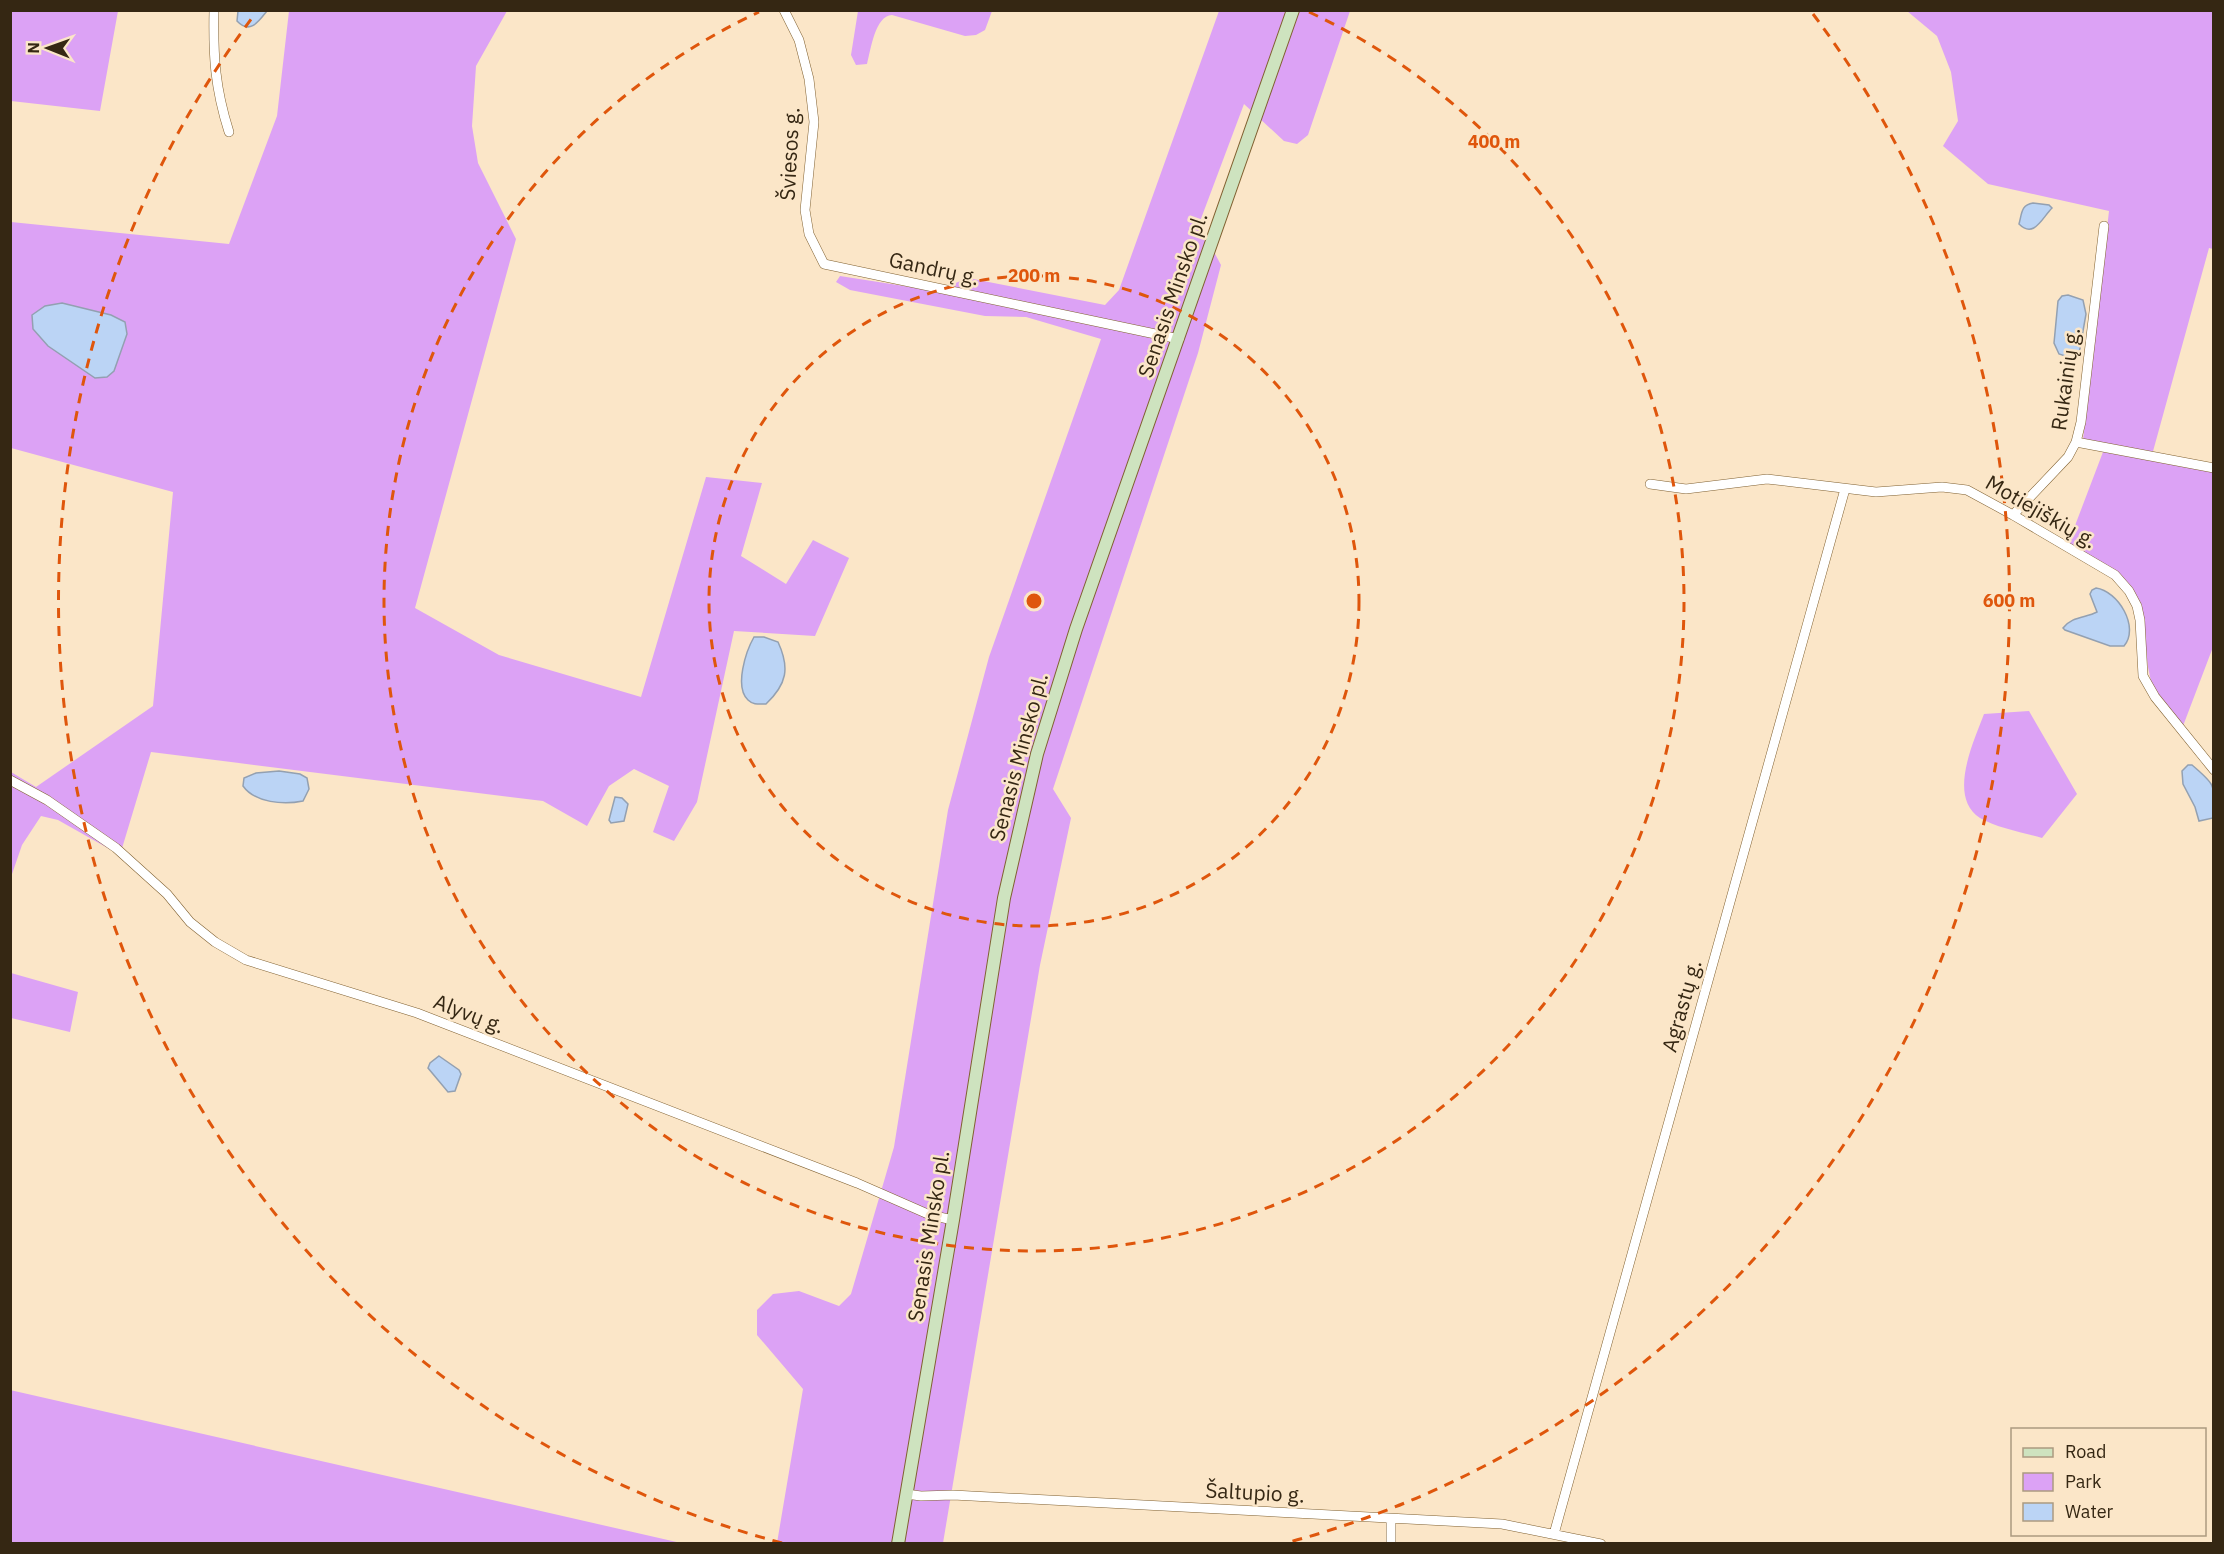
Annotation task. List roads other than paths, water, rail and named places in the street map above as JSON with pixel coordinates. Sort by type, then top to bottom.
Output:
[{"type":"main road","name":"Senasis Minsko pl.","points":[[898,1544],[953,1220],[1004,898],[1034,764],[1076,629],[1293,10]]},
{"type":"street","points":[[214,10],[213,59],[219,102],[229,132]]},
{"type":"street","name":"Šviesos g.","points":[[784,10],[799,40],[809,79],[814,122],[805,210],[809,234],[824,264]]},
{"type":"street","name":"Rukainių g.","points":[[2013,515],[2068,457],[2076,442],[2081,422],[2104,226]]},
{"type":"street","name":"Gandrų g.","points":[[824,264],[1179,339]]},
{"type":"street","points":[[2076,442],[2214,468]]},
{"type":"street","name":"Motiejiškių g.","points":[[1650,484],[1686,489],[1767,479],[1876,492],[1942,487],[1967,490],[2115,575],[2129,591],[2137,606],[2143,676],[2155,698],[2214,770]]},
{"type":"street","name":"Agrastų g.","points":[[1554,1534],[1845,489]]},
{"type":"street","name":"Alyvų g.","points":[[10,780],[47,800],[116,848],[167,894],[190,922],[215,942],[246,960],[417,1012],[857,1183],[930,1215],[953,1220]]},
{"type":"street","name":"Šaltupio g.","points":[[906,1494],[1502,1524],[1601,1544]]},
{"type":"street","points":[[1391,1519],[1391,1544]]},
{"type":"water","points":[[238,10],[267,11],[254,25],[246,27],[237,21]]},
{"type":"water","points":[[2033,203],[2049,205],[2052,208],[2033,228],[2024,228],[2019,224],[2022,213],[2024,208]]},
{"type":"water","points":[[2068,295],[2083,300],[2086,314],[2079,354],[2071,358],[2059,354],[2054,343],[2058,301],[2062,296]]},
{"type":"water","points":[[62,303],[111,315],[125,322],[127,334],[114,371],[107,377],[95,378],[48,346],[33,329],[32,315],[45,306]]},
{"type":"water","points":[[2096,588],[2112,596],[2124,611],[2129,629],[2124,646],[2110,646],[2063,628],[2075,619],[2097,612],[2090,594]]},
{"type":"water","points":[[754,637],[764,637],[778,642],[784,660],[782,682],[766,704],[750,702],[742,687],[745,660]]},
{"type":"water","points":[[2188,765],[2192,765],[2200,772],[2213,787],[2213,818],[2199,821],[2195,807],[2183,784],[2182,771]]},
{"type":"water","points":[[279,771],[300,774],[307,778],[309,789],[303,801],[287,803],[262,799],[248,792],[243,786],[244,778],[256,773]]},
{"type":"water","points":[[615,797],[622,798],[628,804],[624,821],[611,823],[609,820]]},
{"type":"water","points":[[439,1056],[459,1070],[461,1074],[455,1091],[448,1092],[428,1068],[430,1063]]}]
